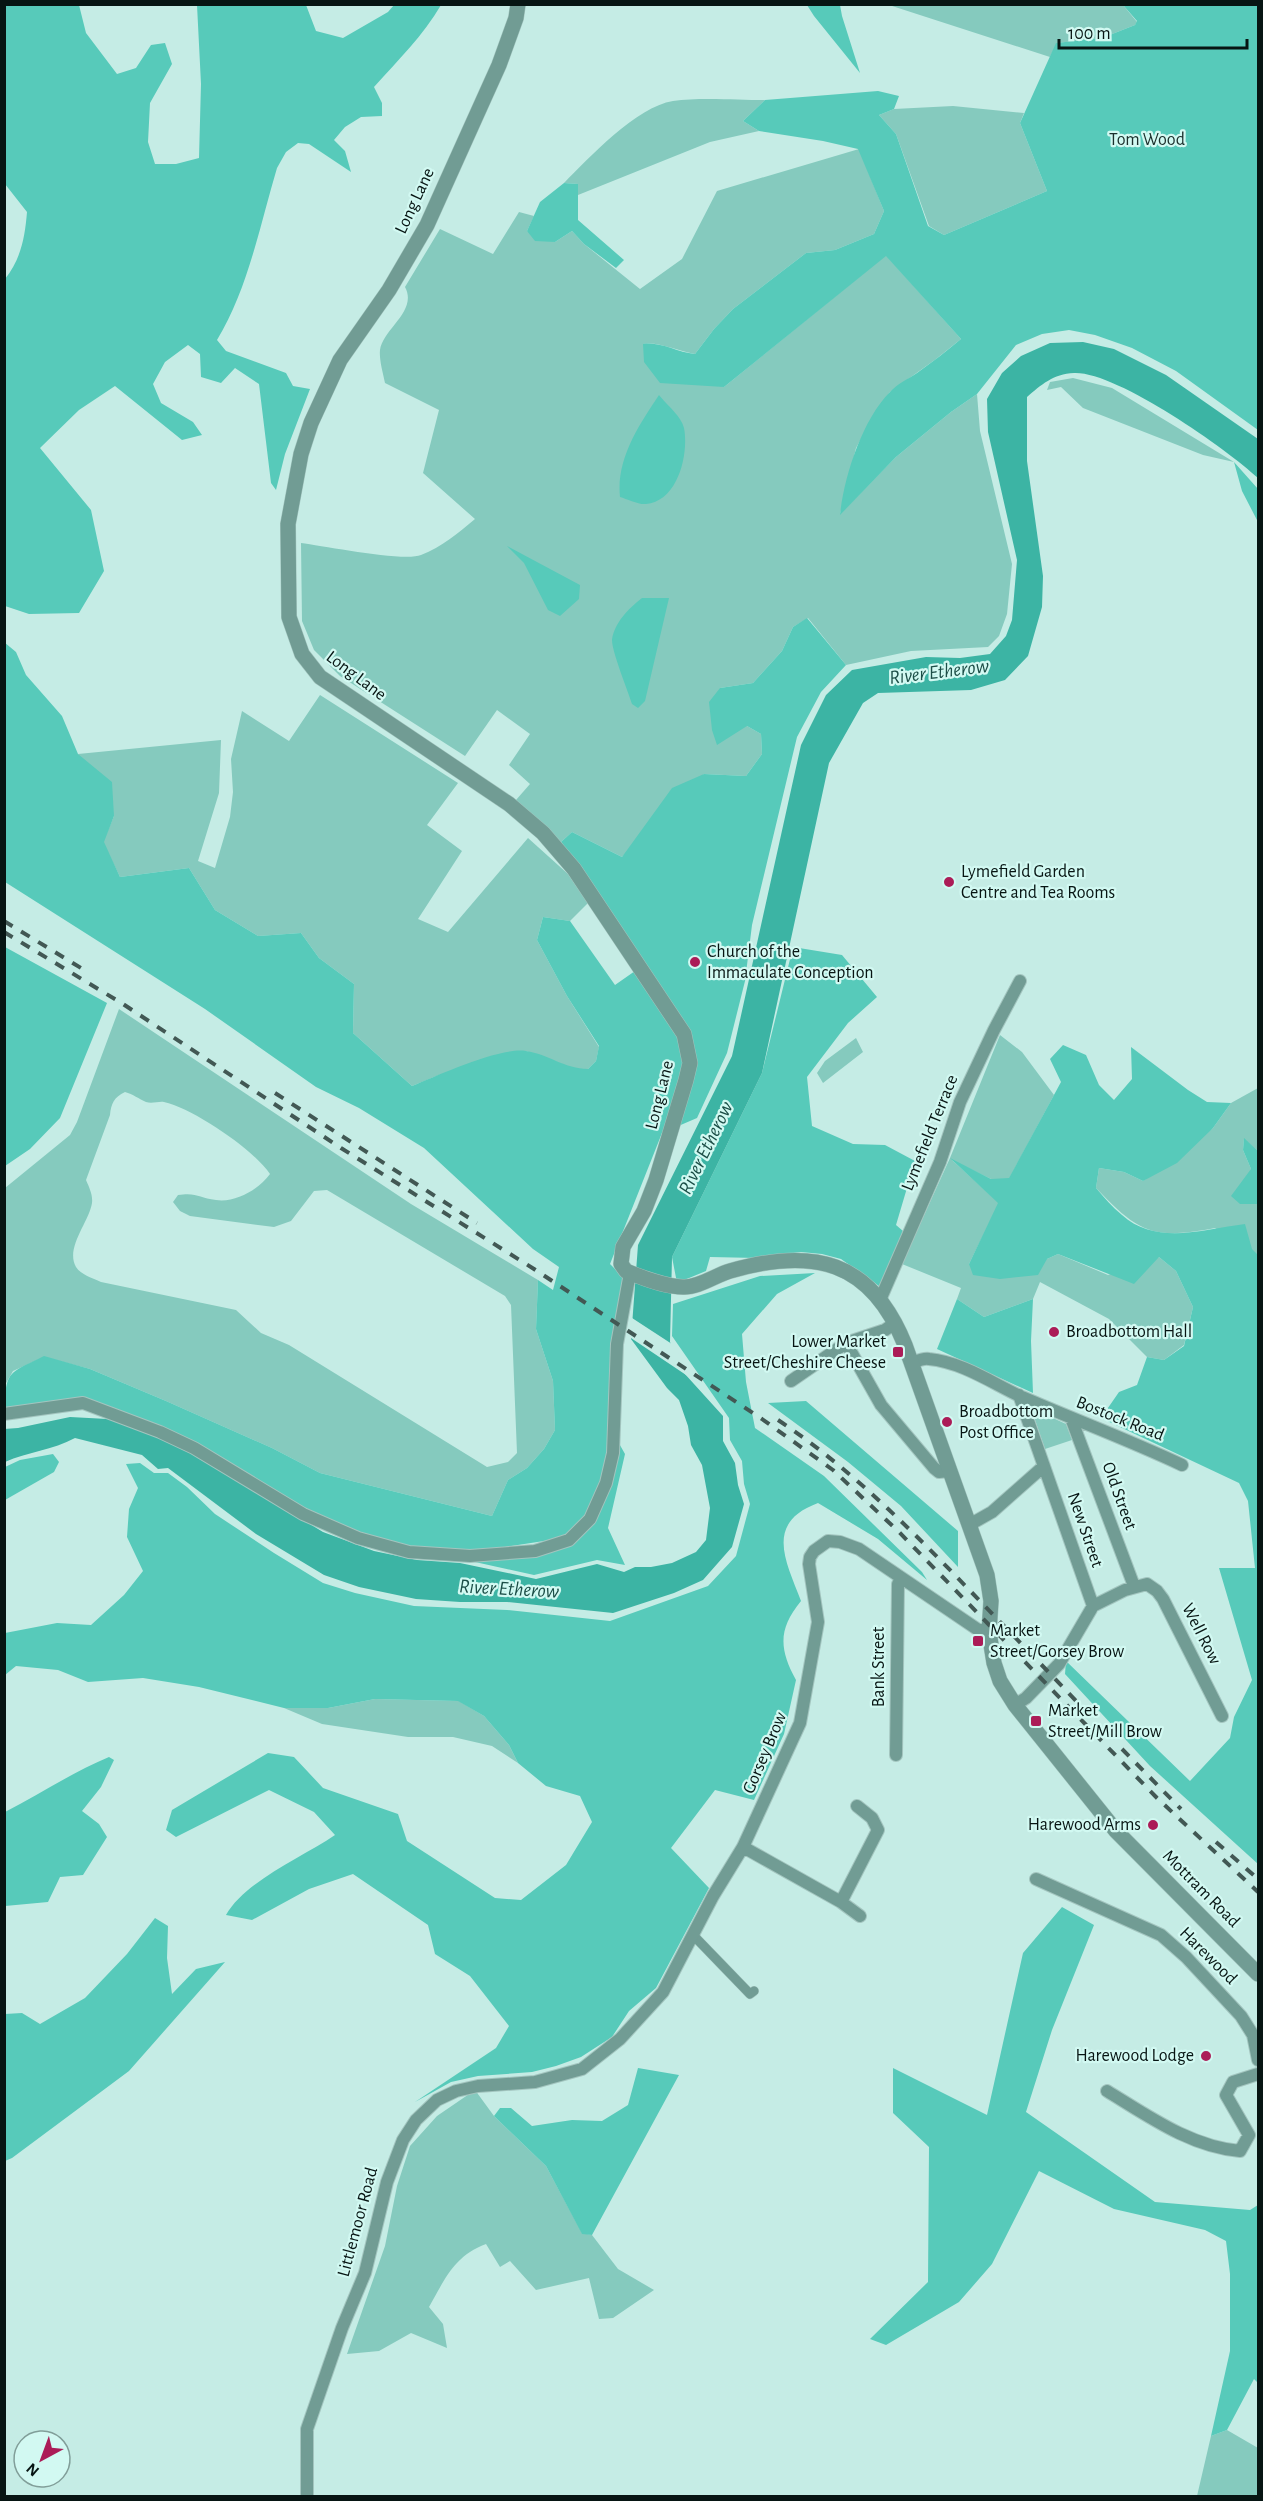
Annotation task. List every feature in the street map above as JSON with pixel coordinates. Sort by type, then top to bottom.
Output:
[{"type":"street","name":"Long Lane","points":[[519,4],[499,65],[427,225],[389,290],[340,360],[323,392],[311,423],[300,454],[288,524],[289,618],[302,654],[320,677],[500,798],[543,833],[574,869],[684,1034],[690,1063],[680,1103],[644,1211],[620,1256],[621,1264],[632,1274]]},
{"type":"street","name":"Lymefield Terrace","points":[[880,1300],[940,1162],[960,1102],[1020,981]]},
{"type":"street","name":"Mottram Road","points":[[632,1274],[680,1287],[749,1266],[770,1262],[810,1260],[841,1268],[861,1281],[880,1300],[895,1323],[912,1363],[989,1587],[989,1632],[994,1663],[1000,1681],[1016,1705],[1116,1831],[1258,1974]]},
{"type":"street","points":[[4,1414],[83,1403],[160,1432],[194,1448],[303,1514],[358,1538],[409,1552],[470,1556],[535,1551],[569,1540],[590,1519],[606,1483],[613,1453],[617,1344],[632,1274]]},
{"type":"street","points":[[791,1381],[846,1343],[885,1330],[895,1323]]},
{"type":"street","points":[[846,1343],[880,1405],[934,1468],[939,1472],[950,1471]]},
{"type":"street","name":"Bostock Road","points":[[912,1363],[930,1359],[965,1369],[1019,1395],[1125,1438],[1182,1465]]},
{"type":"street","name":"New Street","points":[[1019,1395],[1093,1606]]},
{"type":"street","name":"Old Street","points":[[1071,1418],[1134,1586]]},
{"type":"street","points":[[969,1525],[992,1512],[1044,1466]]},
{"type":"street","name":"Gorsey Brow","points":[[535,2082],[582,2069],[620,2039],[663,1992],[713,1896],[743,1846],[800,1723],[818,1622],[809,1564],[814,1551],[828,1541],[840,1542],[859,1549],[977,1629],[989,1632]]},
{"type":"street","name":"Bank Street","points":[[896,1755],[898,1584],[902,1579]]},
{"type":"street","name":"Well Row","points":[[1134,1586],[1147,1584],[1163,1599],[1222,1716]]},
{"type":"street","points":[[1016,1705],[1026,1698],[1059,1664],[1093,1606],[1134,1586]]},
{"type":"street","points":[[842,1902],[878,1830],[872,1818],[857,1806]]},
{"type":"street","points":[[743,1846],[842,1902],[860,1916]]},
{"type":"street","name":"Harewood","points":[[1036,1879],[1161,1935],[1186,1957],[1241,2016],[1253,2035],[1258,2060]]},
{"type":"street","points":[[694,1936],[750,1994],[754,1991]]},
{"type":"street","points":[[1107,2091],[1174,2131],[1220,2150],[1240,2151],[1249,2135],[1226,2095],[1233,2082],[1258,2074]]},
{"type":"street","name":"Littlemoor Road","points":[[307,2496],[307,2429],[342,2328],[365,2273],[387,2182],[403,2140],[416,2120],[430,2107],[456,2091],[478,2086],[535,2082]]},
{"type":"shaded area","points":[[889,5],[1123,5],[1137,22],[1135,25],[1102,38],[1057,43],[1050,57]]},
{"type":"shaded area","points":[[695,99],[765,100],[743,121],[759,131],[710,142],[578,195],[578,184],[564,183],[614,134],[659,105]]},
{"type":"shaded area","points":[[953,106],[1024,113],[1020,123],[1047,191],[944,235],[929,226],[896,134],[879,115],[894,109]]},
{"type":"shaded area","points":[[859,149],[884,211],[874,234],[835,250],[806,253],[733,309],[695,354],[661,345],[643,344],[724,387],[886,255],[961,339],[890,392],[875,413],[856,448],[840,514],[896,457],[977,394],[980,431],[1012,564],[1007,614],[999,636],[988,647],[911,651],[846,665],[808,618],[793,627],[782,651],[753,683],[720,688],[747,726],[761,734],[762,754],[746,776],[704,774],[622,857],[572,832],[561,842],[516,800],[530,784],[509,765],[530,734],[497,710],[465,756],[340,676],[314,650],[302,621],[301,543],[412,557],[436,548],[475,519],[423,473],[439,410],[385,383],[380,350],[382,342],[404,312],[408,296],[405,287],[440,229],[493,254],[519,212],[534,216],[527,231],[555,242],[572,231],[584,244],[640,289],[682,259],[717,191]]},
{"type":"shaded area","points":[[1073,378],[1112,388],[1234,462],[1203,455],[1083,408],[1061,387],[1047,390],[1050,382]]},
{"type":"shaded area","points":[[320,695],[458,783],[427,825],[462,851],[418,919],[448,932],[528,838],[568,874],[588,903],[570,921],[543,917],[537,940],[567,996],[599,1047],[596,1061],[588,1069],[575,1069],[526,1051],[439,1075],[412,1086],[353,1033],[354,984],[319,958],[301,933],[258,936],[215,910],[189,868],[120,877],[103,842],[114,816],[78,754],[221,740],[219,793],[198,861],[215,868],[230,817],[233,792],[231,759],[242,711],[289,741]]},
{"type":"shaded area","points":[[119,1009],[411,1204],[538,1280],[536,1329],[553,1381],[555,1430],[544,1449],[527,1468],[508,1480],[492,1516],[320,1473],[272,1448],[90,1369],[44,1357],[13,1371],[5,1385],[5,1188],[70,1135],[77,1122]],"holes":[[[125,1092],[146,1102],[164,1102],[176,1106],[206,1121],[237,1142],[270,1174],[253,1190],[231,1199],[216,1200],[194,1195],[178,1195],[173,1202],[180,1211],[190,1216],[274,1227],[291,1221],[314,1191],[327,1190],[505,1296],[511,1305],[517,1453],[508,1462],[487,1467],[289,1345],[261,1333],[236,1310],[101,1282],[78,1270],[73,1260],[73,1252],[92,1203],[86,1180],[112,1104],[118,1096]]]},
{"type":"shaded area","points":[[1000,1035],[1022,1052],[1054,1095],[1009,1179],[991,1179],[952,1160],[999,1203],[969,1264],[1047,1259],[1058,1254],[1108,1275],[1159,1257],[1176,1271],[1193,1307],[1184,1345],[1164,1360],[1147,1357],[1109,1319],[1040,1282],[1033,1299],[984,1317],[957,1299],[961,1288],[902,1264],[950,1158]]},
{"type":"shaded area","points":[[856,1038],[863,1052],[823,1083],[817,1073],[825,1061]]},
{"type":"shaded area","points":[[1258,1088],[1258,1151],[1244,1139],[1243,1150],[1251,1169],[1240,1204],[1258,1204],[1258,1255],[1215,1228],[1176,1233],[1148,1229],[1124,1215],[1096,1188],[1099,1168],[1124,1172],[1143,1181],[1213,1128],[1231,1103]]},
{"type":"shaded area","points":[[1031,1408],[1066,1424],[1072,1440],[1045,1449]]},
{"type":"shaded area","points":[[375,1699],[459,1701],[484,1716],[509,1745],[518,1763],[492,1746],[453,1737],[408,1737],[322,1724],[284,1708],[328,1708]]},
{"type":"shaded area","points":[[475,2090],[494,2116],[546,2166],[582,2233],[592,2235],[618,2269],[654,2290],[613,2318],[599,2319],[589,2278],[536,2290],[510,2261],[500,2267],[486,2244],[458,2262],[429,2307],[443,2324],[447,2348],[411,2333],[379,2351],[347,2354],[385,2246],[397,2186],[410,2146],[437,2116]]},
{"type":"shaded area","points":[[1227,2430],[1258,2448],[1258,2496],[1197,2496],[1211,2436]]},
{"type":"green space","points":[[5,4],[79,5],[86,33],[117,74],[136,68],[151,45],[165,43],[172,64],[150,103],[148,142],[155,164],[176,164],[199,158],[201,84],[197,5],[306,5],[316,31],[343,38],[388,12],[394,5],[441,5],[418,37],[374,87],[382,103],[382,116],[361,117],[345,127],[334,140],[345,151],[351,172],[309,144],[298,143],[286,152],[277,168],[259,234],[237,300],[217,340],[226,351],[286,373],[293,386],[310,389],[285,454],[276,490],[271,483],[259,384],[235,368],[221,383],[201,377],[200,354],[188,345],[165,362],[153,384],[161,403],[193,422],[202,435],[182,440],[115,386],[79,410],[40,448],[91,510],[104,571],[79,613],[29,614],[5,606],[5,279],[15,264],[21,247],[27,212],[5,184]]},
{"type":"green space","points":[[807,5],[840,5],[860,73],[814,16]]},
{"type":"green space","name":"Tom Wood","points":[[1123,5],[1258,5],[1258,430],[1176,371],[1132,348],[1095,335],[1069,330],[1042,334],[1016,345],[977,394],[896,457],[840,515],[856,450],[880,404],[896,386],[961,339],[886,256],[724,387],[660,383],[644,362],[643,344],[656,344],[695,354],[733,309],[806,253],[835,250],[874,234],[884,211],[858,149],[759,131],[743,121],[765,100],[878,91],[899,96],[894,109],[879,115],[896,134],[928,226],[944,235],[1047,191],[1020,123],[1056,43],[1102,38],[1135,25],[1137,21]]},
{"type":"green space","points":[[564,183],[578,184],[578,220],[624,260],[616,268],[584,244],[572,231],[555,242],[535,241],[527,231],[540,202]]},
{"type":"green space","points":[[659,395],[683,424],[685,450],[683,463],[679,475],[666,495],[657,501],[640,504],[620,497],[622,469],[630,443]]},
{"type":"green space","points":[[1234,462],[1258,489],[1258,522],[1242,491]]},
{"type":"green space","points":[[507,546],[580,585],[579,599],[560,616],[548,610],[524,563]]},
{"type":"green space","points":[[642,598],[669,598],[645,701],[638,708],[632,704],[612,640],[619,622],[627,611]]},
{"type":"green space","points":[[807,618],[846,665],[821,692],[797,737],[752,925],[745,981],[727,1053],[697,1118],[662,1133],[610,1264],[626,1280],[612,1431],[625,1454],[608,1528],[625,1565],[597,1560],[534,1575],[475,1562],[540,1555],[557,1539],[467,1553],[410,1549],[360,1536],[83,1399],[5,1409],[6,1386],[12,1374],[44,1356],[90,1369],[166,1401],[272,1448],[320,1473],[492,1516],[508,1480],[527,1468],[544,1449],[555,1430],[553,1381],[536,1329],[538,1280],[553,1290],[559,1267],[533,1249],[424,1148],[359,1108],[316,1087],[205,1009],[5,882],[4,642],[16,652],[26,675],[62,716],[78,754],[112,782],[114,816],[104,842],[120,877],[189,868],[215,910],[258,936],[301,933],[319,958],[354,984],[353,1033],[412,1086],[485,1057],[514,1051],[526,1051],[564,1064],[588,1069],[596,1061],[599,1046],[567,996],[537,940],[543,917],[570,921],[615,985],[645,964],[561,842],[572,832],[622,857],[672,788],[704,774],[746,776],[762,754],[761,734],[747,726],[717,745],[712,730],[709,702],[720,688],[753,683],[782,651],[793,627]]},
{"type":"green space","points":[[5,947],[107,1003],[60,1118],[30,1149],[5,1166]]},
{"type":"green space","points":[[793,947],[842,955],[877,997],[848,1023],[807,1077],[812,1126],[853,1144],[885,1145],[915,1161],[896,1225],[903,1231],[883,1283],[879,1286],[841,1259],[801,1252],[757,1258],[710,1257],[706,1271],[677,1283],[672,1257],[762,1073]]},
{"type":"green space","points":[[1063,1045],[1086,1055],[1099,1085],[1114,1100],[1132,1079],[1131,1047],[1207,1102],[1231,1103],[1213,1128],[1177,1163],[1143,1181],[1124,1172],[1099,1168],[1096,1188],[1122,1215],[1150,1230],[1165,1233],[1197,1232],[1245,1224],[1252,1249],[1258,1255],[1258,1864],[1150,1766],[1065,1674],[1066,1661],[1190,1781],[1230,1738],[1234,1717],[1252,1680],[1219,1568],[1255,1568],[1248,1501],[1239,1483],[1101,1418],[1119,1392],[1137,1385],[1147,1357],[1164,1360],[1184,1346],[1193,1307],[1176,1271],[1159,1257],[1134,1284],[1058,1254],[1047,1259],[1038,1275],[1000,1279],[973,1275],[969,1264],[998,1203],[950,1158],[991,1179],[1009,1178],[1061,1082],[1050,1059]]},
{"type":"green space","points":[[1244,1138],[1258,1151],[1257,1204],[1240,1204],[1231,1196],[1251,1169],[1243,1150]]},
{"type":"green space","points":[[815,1273],[777,1294],[742,1334],[746,1382],[755,1428],[824,1476],[922,1572],[927,1580],[878,1539],[818,1503],[801,1511],[790,1521],[785,1532],[784,1544],[790,1572],[801,1601],[793,1611],[785,1630],[786,1659],[796,1680],[784,1734],[754,1800],[715,1790],[671,1848],[709,1888],[656,1988],[629,2011],[612,2037],[581,2057],[532,2072],[478,2076],[451,2082],[415,2102],[496,2048],[509,2026],[470,1976],[435,1954],[428,1925],[353,1874],[309,1889],[252,1920],[226,1915],[247,1891],[260,1881],[335,1835],[314,1812],[269,1790],[176,1837],[166,1830],[172,1810],[268,1753],[294,1757],[323,1788],[398,1814],[407,1841],[495,1898],[521,1900],[566,1865],[592,1822],[580,1796],[546,1786],[518,1763],[509,1745],[484,1716],[458,1701],[375,1699],[328,1708],[284,1708],[199,1687],[143,1678],[88,1682],[58,1670],[16,1666],[5,1675],[5,1633],[57,1623],[91,1625],[124,1595],[143,1571],[127,1537],[129,1509],[138,1488],[126,1464],[140,1463],[154,1473],[168,1473],[187,1487],[215,1514],[323,1583],[355,1593],[414,1606],[507,1610],[610,1621],[708,1586],[736,1556],[750,1504],[744,1484],[742,1461],[730,1440],[729,1418],[672,1336],[673,1304],[760,1276]]},
{"type":"green space","points":[[957,1299],[984,1317],[1033,1299],[1031,1341],[1033,1393],[937,1349]]},
{"type":"green space","points":[[806,1401],[958,1531],[958,1567],[901,1506],[848,1462],[768,1403]]},
{"type":"green space","points":[[53,1454],[59,1462],[54,1472],[5,1500],[5,1467],[20,1460]]},
{"type":"green space","points":[[109,1757],[114,1760],[101,1787],[82,1811],[99,1824],[107,1837],[83,1875],[60,1877],[48,1902],[5,1906],[5,1812]]},
{"type":"green space","points":[[1062,1907],[1094,1925],[1052,2030],[1026,2112],[1155,2202],[1250,2210],[1258,2205],[1258,2383],[1254,2379],[1227,2430],[1211,2436],[1230,2351],[1230,2274],[1226,2241],[1205,2230],[1114,2209],[1039,2171],[992,2264],[959,2302],[886,2345],[870,2339],[928,2282],[929,2147],[893,2113],[893,2068],[987,2115],[1023,1953]]},
{"type":"green space","points":[[155,1918],[168,1926],[167,1958],[172,1994],[196,1969],[225,1962],[129,2071],[5,2161],[5,2014],[22,2013],[40,2024],[85,1998],[127,1954]]},
{"type":"green space","points":[[638,2068],[679,2075],[592,2235],[582,2234],[546,2166],[494,2116],[500,2108],[511,2108],[532,2126],[572,2120],[602,2121],[628,2105]]},
{"type":"water","name":"River Etherow","points":[[1083,342],[1114,349],[1166,375],[1258,439],[1258,478],[1222,449],[1170,414],[1116,384],[1093,376],[1074,373],[1060,375],[1042,384],[1027,397],[1027,461],[1043,576],[1042,607],[1028,656],[1005,680],[971,690],[878,693],[863,703],[829,763],[762,1073],[672,1257],[670,1342],[684,1373],[723,1416],[723,1441],[735,1463],[744,1504],[732,1547],[703,1580],[674,1593],[613,1613],[507,1602],[416,1599],[359,1587],[324,1575],[256,1534],[168,1468],[158,1469],[142,1455],[75,1438],[5,1462],[4,1429],[70,1417],[126,1420],[190,1451],[323,1532],[374,1551],[417,1560],[460,1563],[536,1579],[597,1564],[624,1572],[635,1567],[672,1563],[696,1552],[706,1540],[710,1508],[702,1465],[691,1445],[688,1426],[679,1400],[667,1388],[631,1339],[638,1245],[732,1056],[801,745],[826,695],[852,670],[926,657],[960,658],[990,654],[1006,636],[1012,620],[1017,560],[988,432],[987,399],[1002,373],[1021,356],[1050,343]]},
{"type":"pier","points":[[629,1316],[675,1346],[687,1371],[695,1381],[628,1336]]},
{"type":"railway","points":[[4,921],[81,968]]},
{"type":"railway","points":[[4,932],[123,1004],[341,1148],[534,1269],[762,1419],[833,1470],[899,1532],[1157,1798],[1258,1892]]},
{"type":"railway","points":[[275,1093],[477,1223]]},
{"type":"railway","points":[[778,1420],[825,1454],[891,1511],[1095,1721]]},
{"type":"railway","points":[[1122,1749],[1181,1809]]},
{"type":"railway","points":[[1216,1842],[1258,1879]]},
{"type":"place","name":"Lymefield Garden Centre and Tea Rooms","points":[[949,882]]},
{"type":"place","name":"Church of the Immaculate Conception","points":[[695,962]]},
{"type":"place","name":"Broadbottom Hall","points":[[1054,1332]]},
{"type":"place","name":"Lower Market Street/Cheshire Cheese","points":[[898,1352]]},
{"type":"place","name":"Broadbottom Post Office","points":[[947,1422]]},
{"type":"place","name":"Market Street/Gorsey Brow","points":[[978,1641]]},
{"type":"place","name":"Market Street/Mill Brow","points":[[1036,1721]]},
{"type":"place","name":"Harewood Arms","points":[[1153,1825]]},
{"type":"place","name":"Harewood Lodge","points":[[1206,2056]]}]
